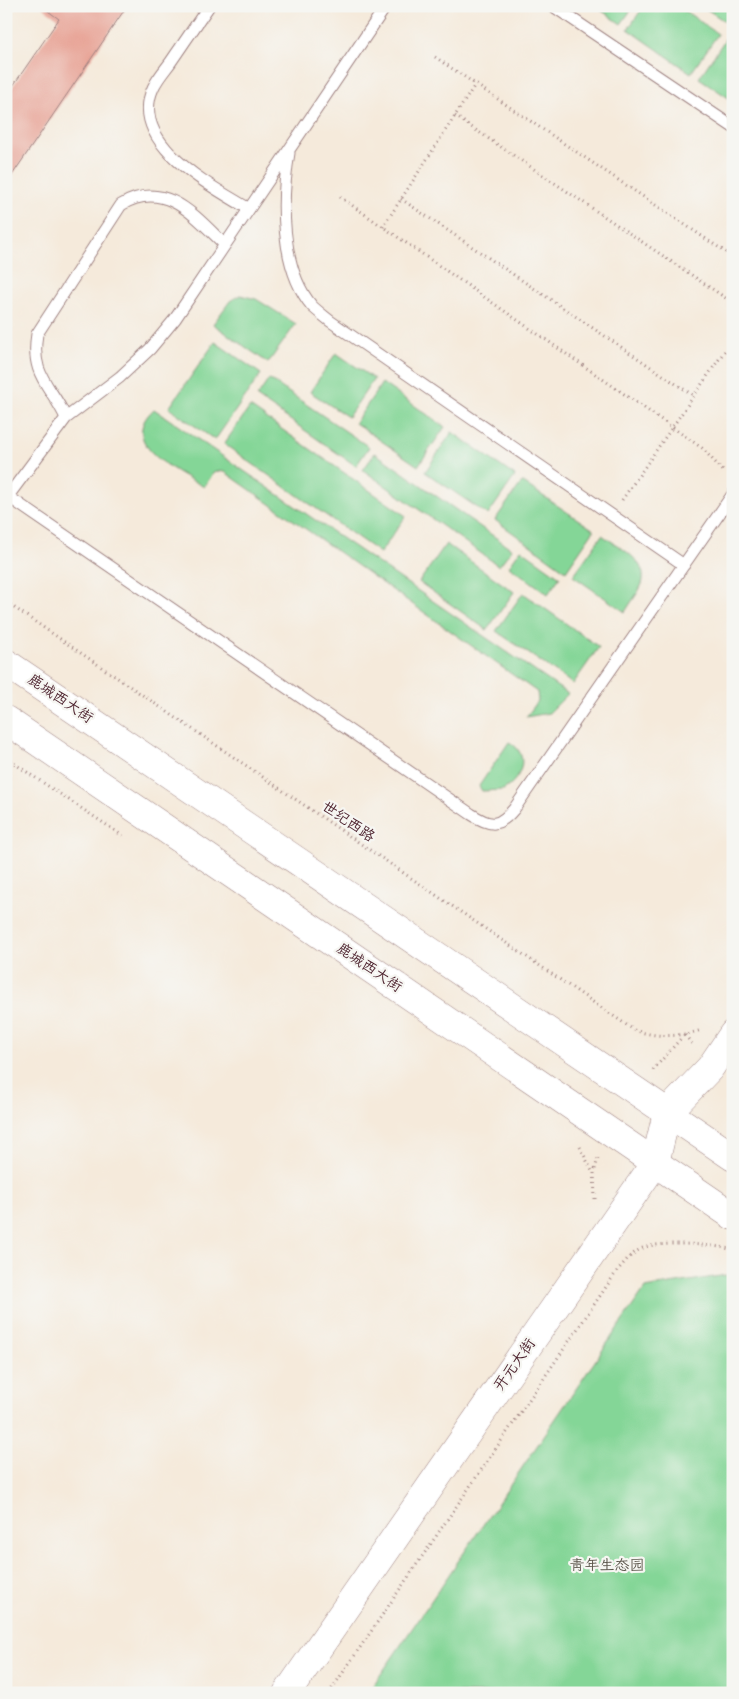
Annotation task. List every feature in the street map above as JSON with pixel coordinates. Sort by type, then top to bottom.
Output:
[{"type":"main road","name":"鹿城西大街","points":[[6,663],[733,1157]]},
{"type":"main road","name":"鹿城西大街","points":[[6,720],[733,1216]]},
{"type":"main road","points":[[667,1113],[710,1068],[733,1034]]},
{"type":"main road","name":"开元大街","points":[[287,1693],[655,1163],[667,1113]]},
{"type":"lane","points":[[209,6],[154,86],[150,113],[159,141],[170,155],[182,166],[249,209]]},
{"type":"lane","points":[[386,6],[175,319],[150,349],[120,377],[66,418],[7,495],[486,823],[501,822],[514,809],[733,494]]},
{"type":"lane","points":[[378,18],[396,6]]},
{"type":"lane","points":[[553,6],[733,127]]},
{"type":"lane","points":[[289,148],[284,194],[284,224],[290,256],[297,279],[312,306],[330,321],[684,565]]},
{"type":"lane","points":[[66,418],[57,398],[41,379],[36,356],[37,334],[121,204],[130,199],[152,196],[183,205],[225,245]]},
{"type":"path","points":[[435,57],[733,257]]},
{"type":"path","points":[[383,227],[476,85]]},
{"type":"path","points":[[455,116],[733,303]]},
{"type":"path","points":[[340,196],[702,448],[725,474]]},
{"type":"path","points":[[401,199],[694,396]]},
{"type":"path","points":[[612,515],[733,339]]},
{"type":"path","name":"世纪西路","points":[[6,602],[634,1030],[658,1037],[685,1035]]},
{"type":"path","points":[[329,1693],[617,1271],[632,1254],[644,1247],[662,1243],[733,1250]]},
{"type":"green space","points":[[595,6],[634,6],[621,24]]},
{"type":"green space","points":[[644,6],[678,6],[718,34],[691,73],[628,29]]},
{"type":"green space","points":[[702,6],[733,6],[733,27]]},
{"type":"green space","points":[[726,38],[733,43],[733,101],[699,78]]},
{"type":"green space","points":[[240,295],[256,299],[296,324],[268,363],[213,324],[230,301]]},
{"type":"green space","points":[[215,342],[261,374],[215,440],[169,408]]},
{"type":"green space","points":[[336,353],[374,379],[348,417],[310,392]]},
{"type":"green space","points":[[269,379],[369,447],[356,466],[257,397]]},
{"type":"green space","points":[[382,383],[445,427],[418,466],[355,423]]},
{"type":"green space","points":[[250,407],[406,516],[380,553],[224,444]]},
{"type":"green space","points":[[154,409],[568,694],[549,713],[526,717],[538,701],[537,692],[225,472],[215,471],[204,487],[155,456],[146,445],[142,434],[144,422]]},
{"type":"green space","points":[[452,432],[515,476],[488,515],[425,472]]},
{"type":"green space","points":[[375,453],[512,549],[499,566],[363,470]]},
{"type":"green space","points":[[522,482],[594,530],[566,571],[495,520]]},
{"type":"green space","points":[[602,535],[631,555],[641,568],[642,584],[625,612],[573,576]]},
{"type":"green space","points":[[446,544],[514,592],[487,630],[419,582]]},
{"type":"green space","points":[[521,549],[560,577],[548,594],[509,566]]},
{"type":"green space","points":[[523,593],[599,647],[573,684],[496,631]]},
{"type":"green space","points":[[509,742],[520,753],[522,760],[519,773],[515,780],[503,790],[482,791],[479,786]]},
{"type":"green space","name":"青年生态园","points":[[733,1274],[733,1693],[368,1693],[645,1288]]},
{"type":"building","points":[[41,6],[127,6],[6,184],[6,96],[59,19]]}]
